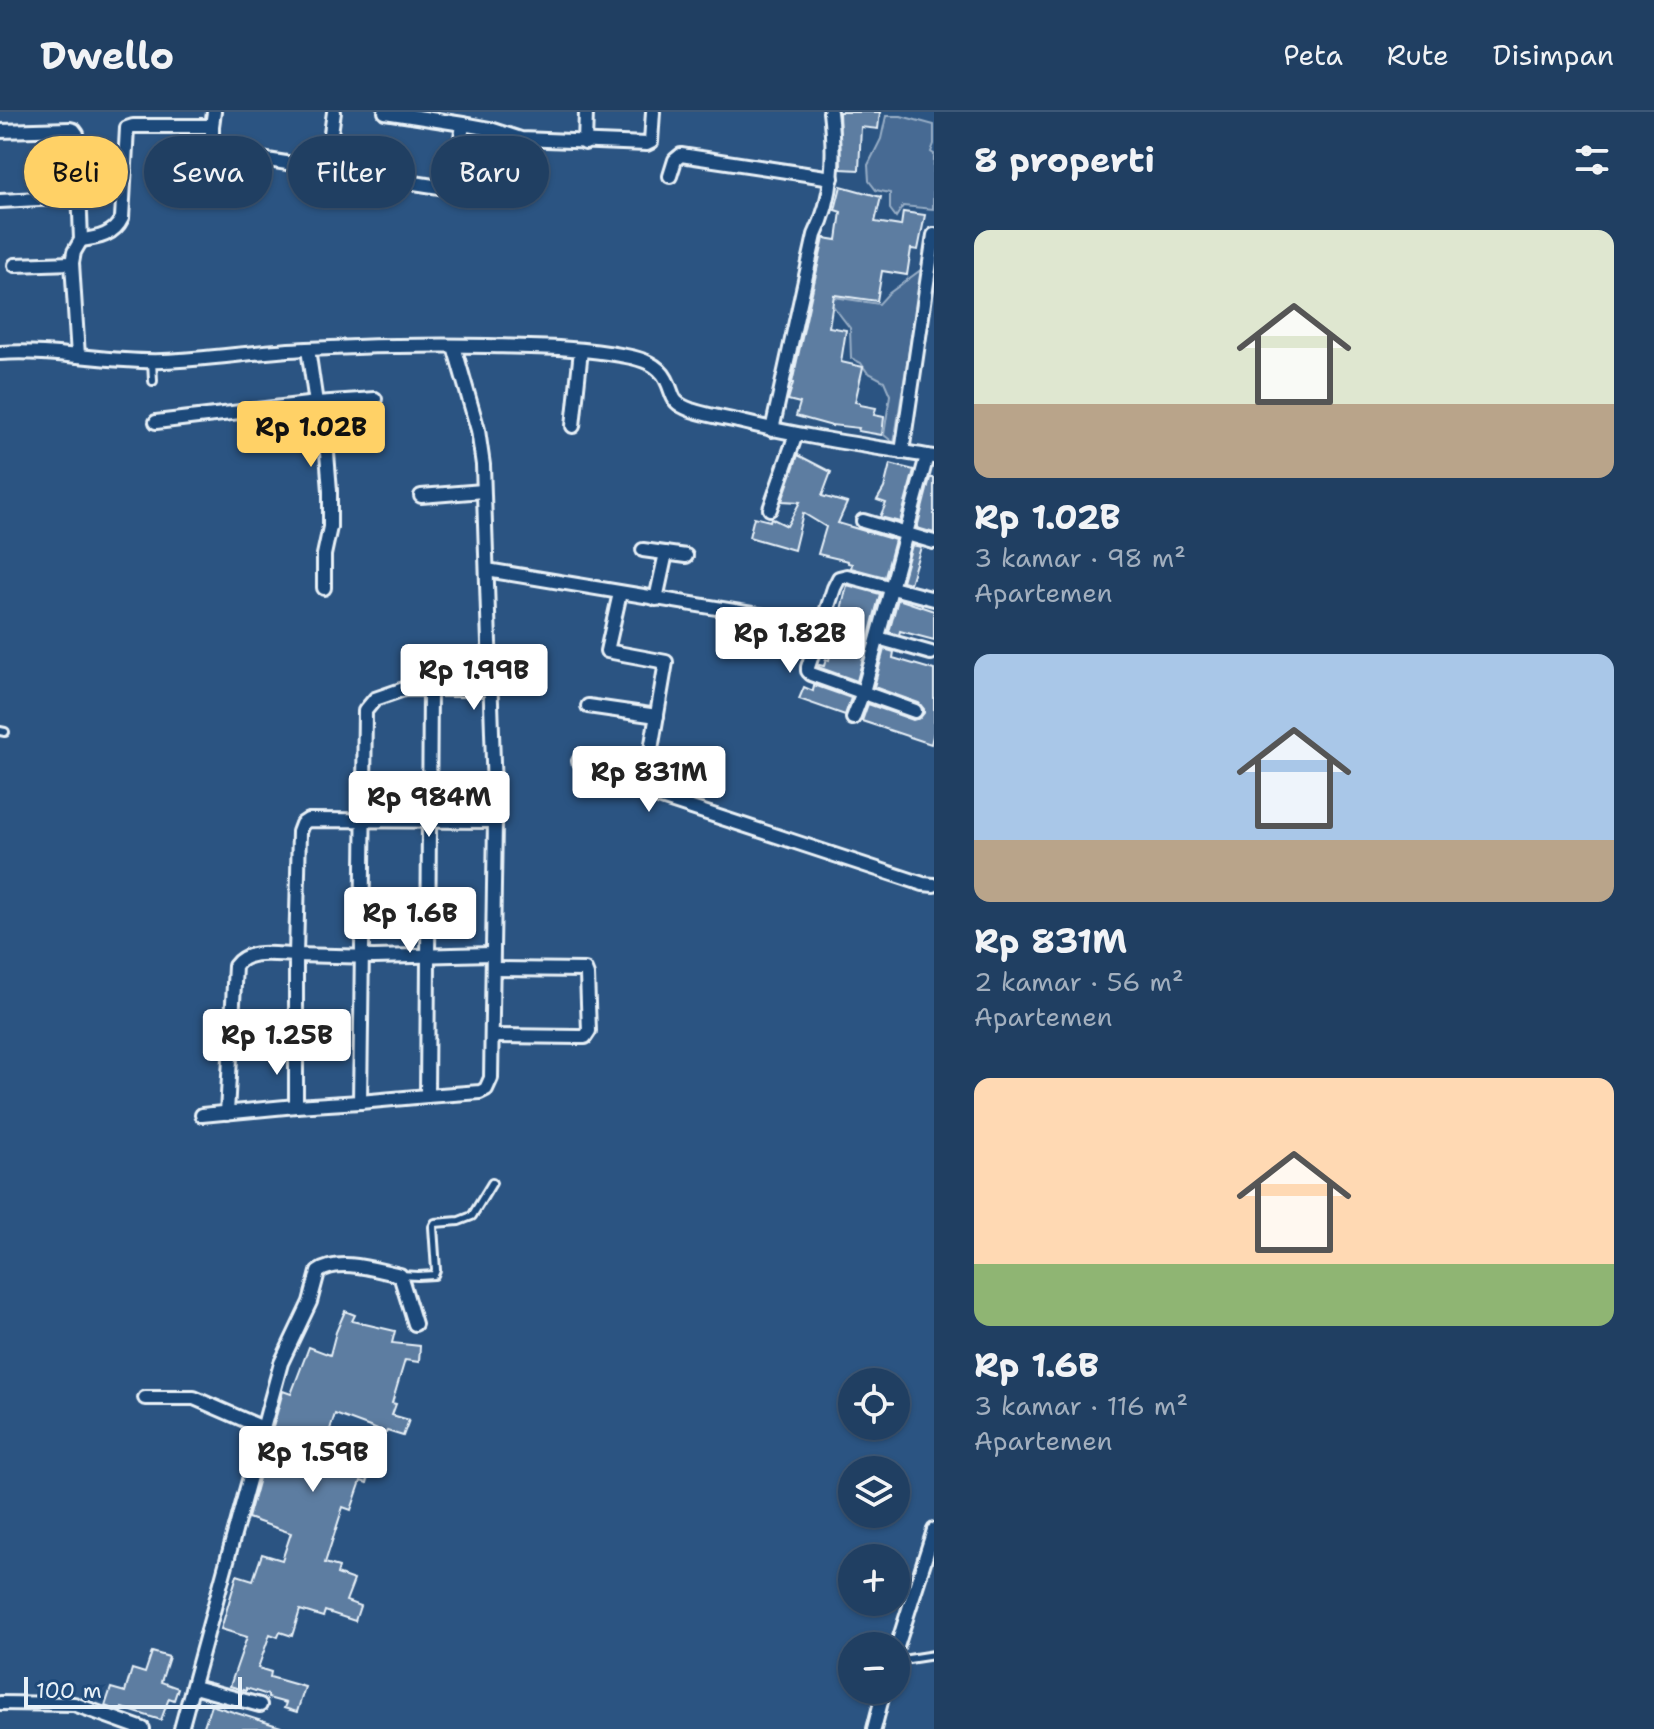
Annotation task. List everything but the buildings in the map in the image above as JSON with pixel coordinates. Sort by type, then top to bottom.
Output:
[{"type":"street","points":[[214,112],[212,145],[216,150],[288,163]]},
{"type":"street","points":[[331,136],[334,112]]},
{"type":"street","points":[[385,112],[490,129],[521,139],[647,144],[653,135],[653,112]]},
{"type":"street","points":[[585,143],[586,112]]},
{"type":"street","points":[[772,430],[815,235],[825,215],[832,178],[830,112]]},
{"type":"street","points":[[415,183],[452,187],[463,124]]},
{"type":"street","points":[[81,240],[104,236],[118,226],[122,218],[127,128],[212,126]]},
{"type":"street","points":[[0,131],[74,130],[77,136]]},
{"type":"street","points":[[670,176],[675,160],[681,155],[832,178]]},
{"type":"street","points":[[0,201],[24,200]]},
{"type":"street","points":[[78,356],[72,263],[81,240],[79,208]]},
{"type":"street","points":[[902,452],[934,235]]},
{"type":"street","points":[[15,265],[72,263]]},
{"type":"street","points":[[202,1115],[480,1092],[486,1089],[491,1078],[495,821],[483,465],[478,430],[454,346]]},
{"type":"street","points":[[0,353],[22,351],[152,361],[308,349],[527,346],[581,350],[629,356],[652,363],[668,381],[670,395],[691,410],[772,430],[930,457],[853,718]]},
{"type":"street","points":[[308,349],[327,453],[330,491],[324,588]]},
{"type":"street","points":[[573,426],[581,350]]},
{"type":"street","points":[[156,422],[375,399]]},
{"type":"street","points":[[770,509],[796,434]]},
{"type":"street","points":[[421,496],[483,491]]},
{"type":"street","points":[[863,521],[934,542]]},
{"type":"street","points":[[643,550],[686,556]]},
{"type":"street","points":[[656,599],[666,553]]},
{"type":"street","points":[[487,570],[801,622]]},
{"type":"street","points":[[915,711],[811,674],[808,667],[839,578],[847,576],[934,599]]},
{"type":"street","points":[[620,593],[607,651],[666,662],[646,793],[934,885]]},
{"type":"street","points":[[878,638],[931,653]]},
{"type":"street","points":[[360,1102],[365,711],[375,699],[404,689],[492,689]]},
{"type":"street","points":[[427,1096],[430,689]]},
{"type":"street","points":[[588,706],[657,716]]},
{"type":"street","points":[[579,761],[647,773]]},
{"type":"street","points":[[296,1106],[296,955],[299,832],[302,824],[308,820],[495,821]]},
{"type":"street","points":[[227,1113],[235,966],[248,955],[492,954]]},
{"type":"street","points":[[492,1036],[585,1037],[589,1031],[585,970],[493,969]]},
{"type":"street","points":[[181,1729],[281,1363],[310,1302],[318,1272],[324,1268],[347,1265],[400,1275],[415,1324]]},
{"type":"street","points":[[145,1398],[194,1398],[263,1428]]},
{"type":"street","points":[[902,1632],[934,1530]]},
{"type":"street","points":[[194,1687],[260,1705]]},
{"type":"street","points":[[0,1703],[74,1704],[143,1729]]},
{"type":"street","points":[[874,1729],[880,1704]]},
{"type":"lane","points":[[152,361],[153,381]]},
{"type":"lane","points":[[400,1275],[434,1275],[435,1223],[459,1221],[472,1216],[492,1183]]},
{"type":"lane","points":[[910,1659],[934,1655]]},
{"type":"shaded area","points":[[886,116],[901,116],[934,125],[931,152],[934,154],[933,209],[903,206],[896,217],[890,209],[890,193],[876,190],[869,181],[868,165],[881,139]]},
{"type":"shaded area","points":[[922,269],[894,443],[884,435],[890,395],[884,381],[851,358],[850,328],[833,306],[806,302],[808,293],[879,304]]}]
